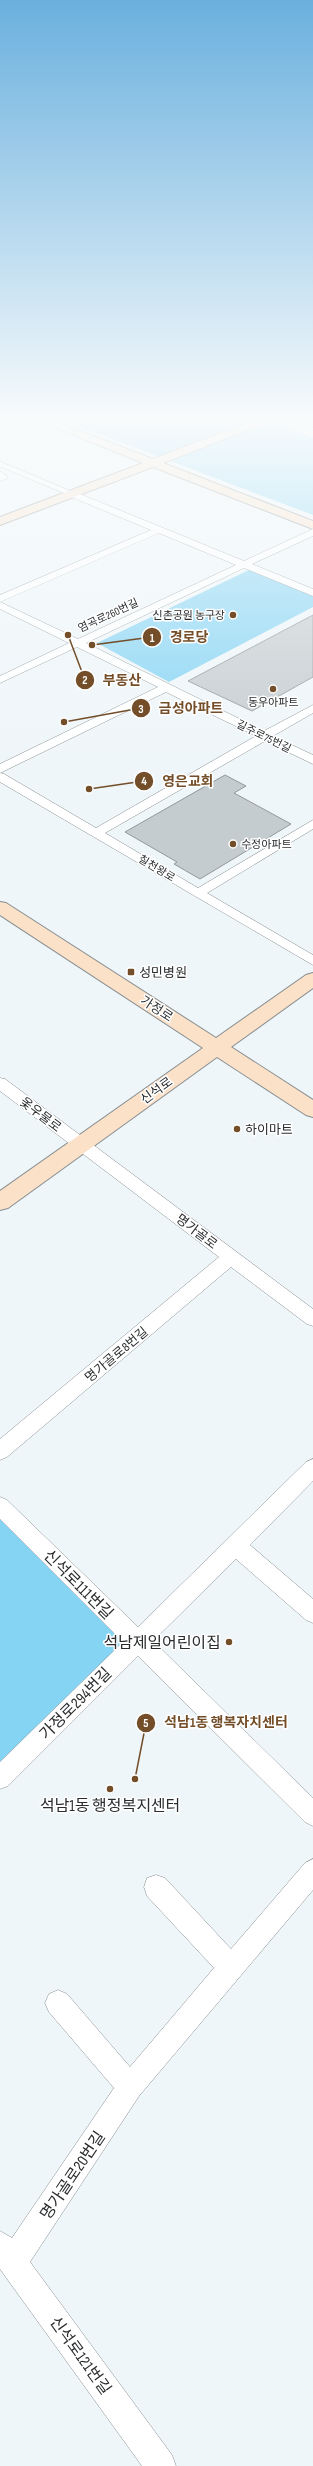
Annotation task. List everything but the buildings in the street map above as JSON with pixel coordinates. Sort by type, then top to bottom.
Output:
[{"type":"street","points":[[0,598],[154,532]]},
{"type":"street","points":[[164,532],[313,593]]},
{"type":"street","name":"염곡로260번길","points":[[0,680],[313,532]]},
{"type":"street","name":"길주로75번길","points":[[0,605],[313,760]]},
{"type":"street","points":[[0,768],[165,688]]},
{"type":"street","points":[[96,833],[313,708]]},
{"type":"street","name":"칠천왕로","points":[[0,777],[313,961]]},
{"type":"street","points":[[198,893],[313,824]]},
{"type":"street","name":"가정로","points":[[0,907],[313,1110]]},
{"type":"street","name":"신석로","points":[[0,1202],[216,1046],[313,979]]},
{"type":"street","name":"옻우물로","points":[[0,1083],[82,1144]]},
{"type":"street","name":"명가골로","points":[[82,1144],[313,1319]]},
{"type":"street","name":"명가골로8번길","points":[[0,1451],[231,1257]]},
{"type":"street","name":"가정로294번길","points":[[0,1778],[313,1468]]},
{"type":"street","name":"신석로111번길","points":[[0,1506],[313,1814]]},
{"type":"street","points":[[235,1544],[313,1613]]},
{"type":"street","name":"명가골로20번길","points":[[6,2253],[130,2087],[313,1871]]},
{"type":"street","points":[[156,1886],[231,1968]]},
{"type":"street","points":[[58,2003],[130,2087]]},
{"type":"street","name":"신석로121번길","points":[[6,2253],[161,2466]]},
{"type":"shaded area","points":[[253,568],[313,593],[313,607],[169,682],[97,643]]},
{"type":"shaded area","points":[[0,1507],[137,1641],[0,1778]]},
{"type":"place","name":"신촌공원 농구장","points":[[233,615]]},
{"type":"place","name":"부동산","points":[[68,635]]},
{"type":"place","name":"경로당","points":[[92,645]]},
{"type":"place","name":"동우아파트","points":[[273,689]]},
{"type":"place","name":"금성아파트","points":[[64,722]]},
{"type":"place","name":"영은교회","points":[[89,789]]},
{"type":"place","name":"수정아파트","points":[[233,844]]},
{"type":"place","name":"성민병원","points":[[131,972]]},
{"type":"place","name":"하이마트","points":[[237,1129]]},
{"type":"place","name":"석남제일어린이집","points":[[229,1642]]},
{"type":"place","name":"석남1동 행복자치센터","points":[[135,1779]]},
{"type":"place","name":"석남1동 행정복지센터","points":[[110,1789]]}]
